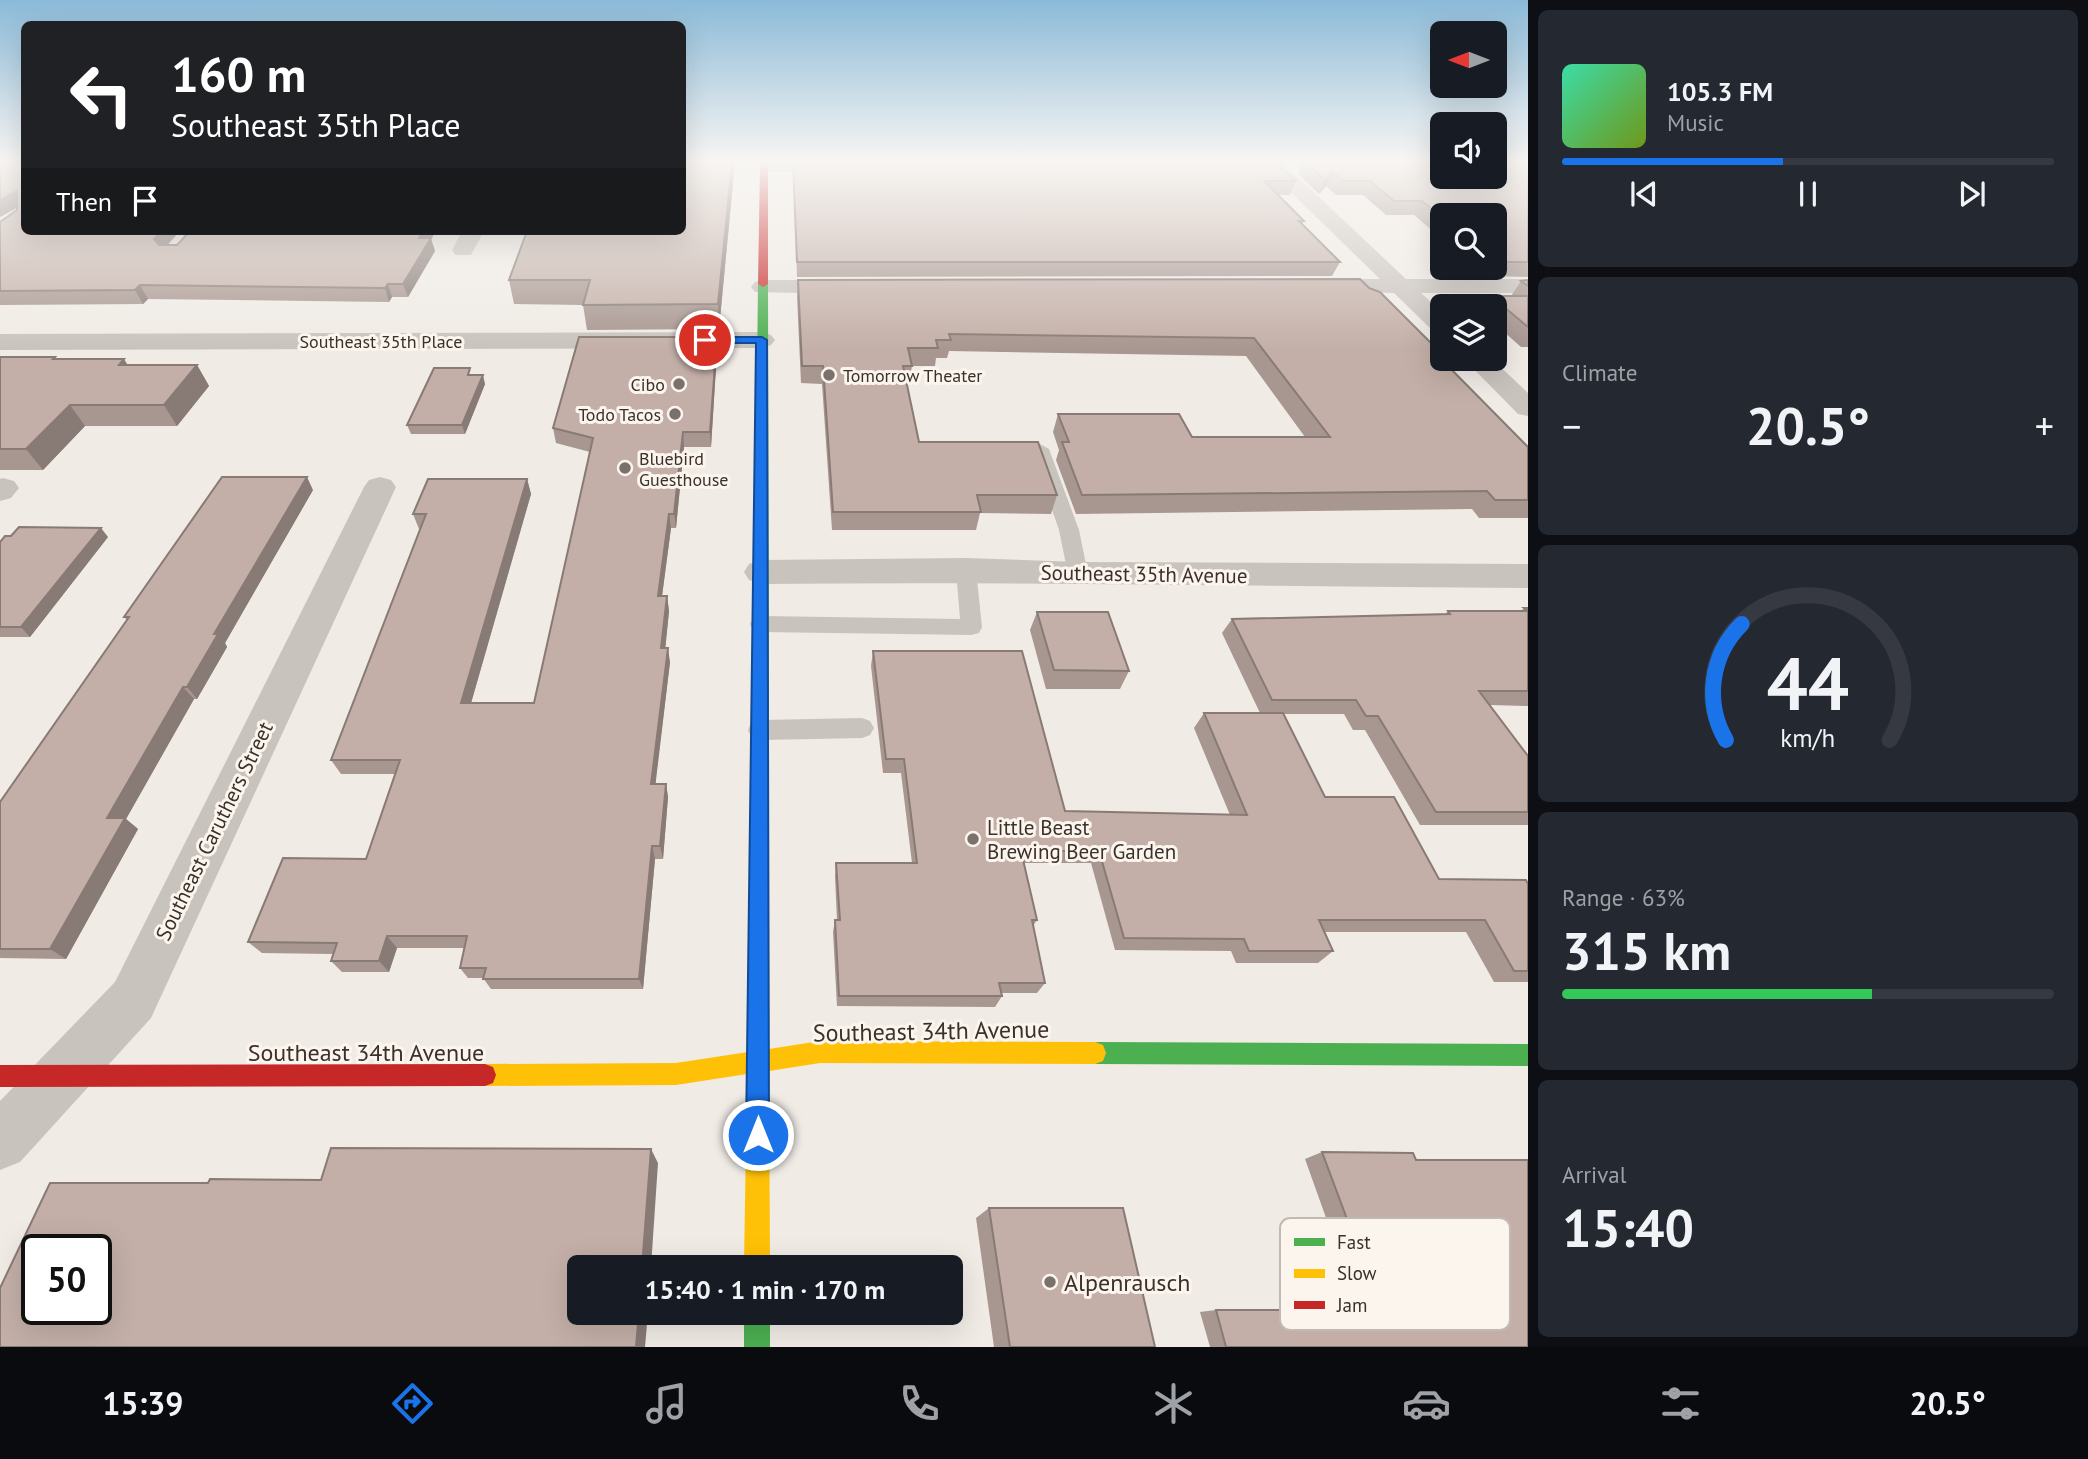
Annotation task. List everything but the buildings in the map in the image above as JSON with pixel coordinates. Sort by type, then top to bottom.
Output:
[{"type":"main road","points":[[757,1255],[764,225]]},
{"type":"main road","name":"Southeast 34th Avenue","points":[[0,1076],[676,1074],[820,1052],[1528,1055]]},
{"type":"main road","points":[[757,1325],[757,1347]]},
{"type":"street","points":[[1341,225],[1430,315]]},
{"type":"street","points":[[1286,286],[1528,286]]},
{"type":"street","points":[[763,287],[870,287]]},
{"type":"street","name":"Southeast 35th Place","points":[[0,342],[762,340]]},
{"type":"street","points":[[1489,371],[1528,408]]},
{"type":"street","name":"Southeast Caruthers Street","points":[[0,1142],[133,1000],[380,487]]},
{"type":"street","name":"Southeast 35th Avenue","points":[[761,572],[966,570],[1077,574],[1528,576]]},
{"type":"lane","points":[[1040,449],[1069,530],[1077,574]]},
{"type":"lane","points":[[761,624],[971,627],[966,570]]},
{"type":"lane","points":[[760,730],[862,727]]},
{"type":"traffic: fast","points":[[761,712],[763,284]]},
{"type":"traffic: fast","points":[[1095,1053],[1528,1055]]},
{"type":"traffic: fast","points":[[757,1325],[757,1347]]},
{"type":"traffic: slow","points":[[757,1255],[761,712]]},
{"type":"traffic: slow","points":[[485,1075],[676,1074],[820,1052],[1095,1053]]},
{"type":"traffic: jam","points":[[763,225],[763,284]]},
{"type":"traffic: jam","points":[[0,1076],[485,1075]]},
{"type":"place","name":"Tomorrow Theater","points":[[829,375]]},
{"type":"place","name":"Cibo","points":[[679,384]]},
{"type":"place","name":"Todo Tacos","points":[[675,414]]},
{"type":"place","name":"Bluebird Guesthouse","points":[[625,468]]},
{"type":"place","name":"Little Beast Brewing Beer Garden","points":[[973,839]]},
{"type":"place","name":"Alpenrausch","points":[[1050,1282]]},
{"type":"route","points":[[705,340],[762,340],[758,1135]]}]
